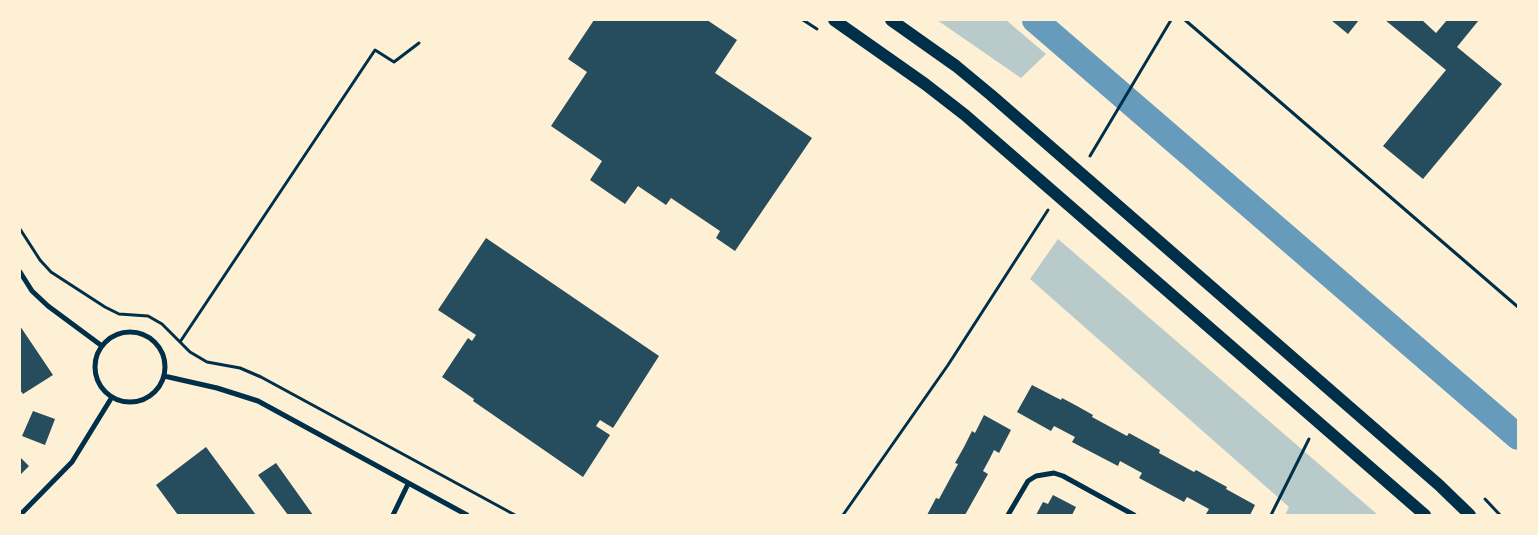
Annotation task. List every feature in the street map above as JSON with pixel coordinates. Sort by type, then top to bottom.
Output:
[{"type":"main road","points":[[834,20],[925,84],[965,115],[1425,515]]},
{"type":"main road","points":[[892,20],[956,66],[986,91],[1439,485],[1470,515]]},
{"type":"street","points":[[20,272],[32,291],[48,306],[102,346]]},
{"type":"street","points":[[132,332],[143,334],[153,340],[160,349],[164,359],[164,376],[156,391],[143,400],[127,402],[112,397],[104,391],[96,377],[95,360],[102,346],[110,338],[132,332]]},
{"type":"street","points":[[164,376],[246,396],[467,515]]},
{"type":"street","points":[[20,515],[72,462],[112,397]]},
{"type":"street","points":[[1008,515],[1028,481],[1036,476],[1054,473],[1063,476],[1134,515]]},
{"type":"street","points":[[393,515],[408,484]]},
{"type":"path","points":[[1090,157],[1171,20]]},
{"type":"path","points":[[1185,20],[1518,308]]},
{"type":"path","points":[[180,342],[375,50],[394,62],[419,43]]},
{"type":"path","points":[[843,515],[948,365],[1048,210]]},
{"type":"path","points":[[20,229],[40,260],[51,272],[105,307],[119,314],[148,316],[162,324],[190,352],[207,362],[240,368],[261,377],[515,515]]},
{"type":"path","points":[[1271,515],[1309,438]]},
{"type":"shaded area","points":[[937,20],[1006,20],[1046,54],[1021,78]]},
{"type":"shaded area","points":[[1058,239],[1378,515],[1285,515],[1289,507],[1030,279]]},
{"type":"building","points":[[594,20],[707,20],[737,40],[715,73],[812,138],[735,251],[716,238],[720,231],[671,198],[666,205],[638,186],[625,204],[590,180],[602,161],[551,126],[587,72],[568,59]]},
{"type":"building","points":[[1331,20],[1359,20],[1348,34]]},
{"type":"building","points":[[1385,20],[1422,20],[1436,33],[1447,20],[1479,20],[1457,47],[1502,84],[1423,179],[1383,146],[1446,70]]},
{"type":"building","points":[[486,238],[659,356],[613,428],[600,420],[596,426],[610,435],[583,477],[473,401],[474,399],[442,377],[468,338],[472,341],[476,335],[438,310]]},
{"type":"building","points":[[20,326],[53,375],[23,394],[20,390]]},
{"type":"building","points":[[1032,385],[1077,406],[1093,415],[1092,417],[1127,436],[1129,433],[1160,450],[1159,453],[1227,487],[1226,489],[1255,505],[1250,515],[1208,515],[1206,514],[1209,509],[1187,497],[1184,502],[1139,478],[1142,473],[1120,461],[1118,466],[1072,442],[1075,437],[1054,426],[1051,431],[1017,412]]},
{"type":"building","points":[[33,411],[55,419],[45,445],[22,436]]},
{"type":"building","points":[[984,415],[1011,430],[999,453],[994,450],[983,471],[988,474],[965,515],[927,515],[936,498],[939,499],[958,464],[955,463],[972,431],[975,433]]},
{"type":"building","points":[[206,447],[256,515],[178,515],[156,485]]},
{"type":"building","points":[[20,457],[29,466],[20,475]]},
{"type":"building","points":[[276,463],[313,515],[288,515],[258,475]]},
{"type":"building","points":[[1053,495],[1076,507],[1072,515],[1036,515],[1043,502],[1048,504]]},
{"type":"waterway","points":[[1035,20],[1518,437]]}]
